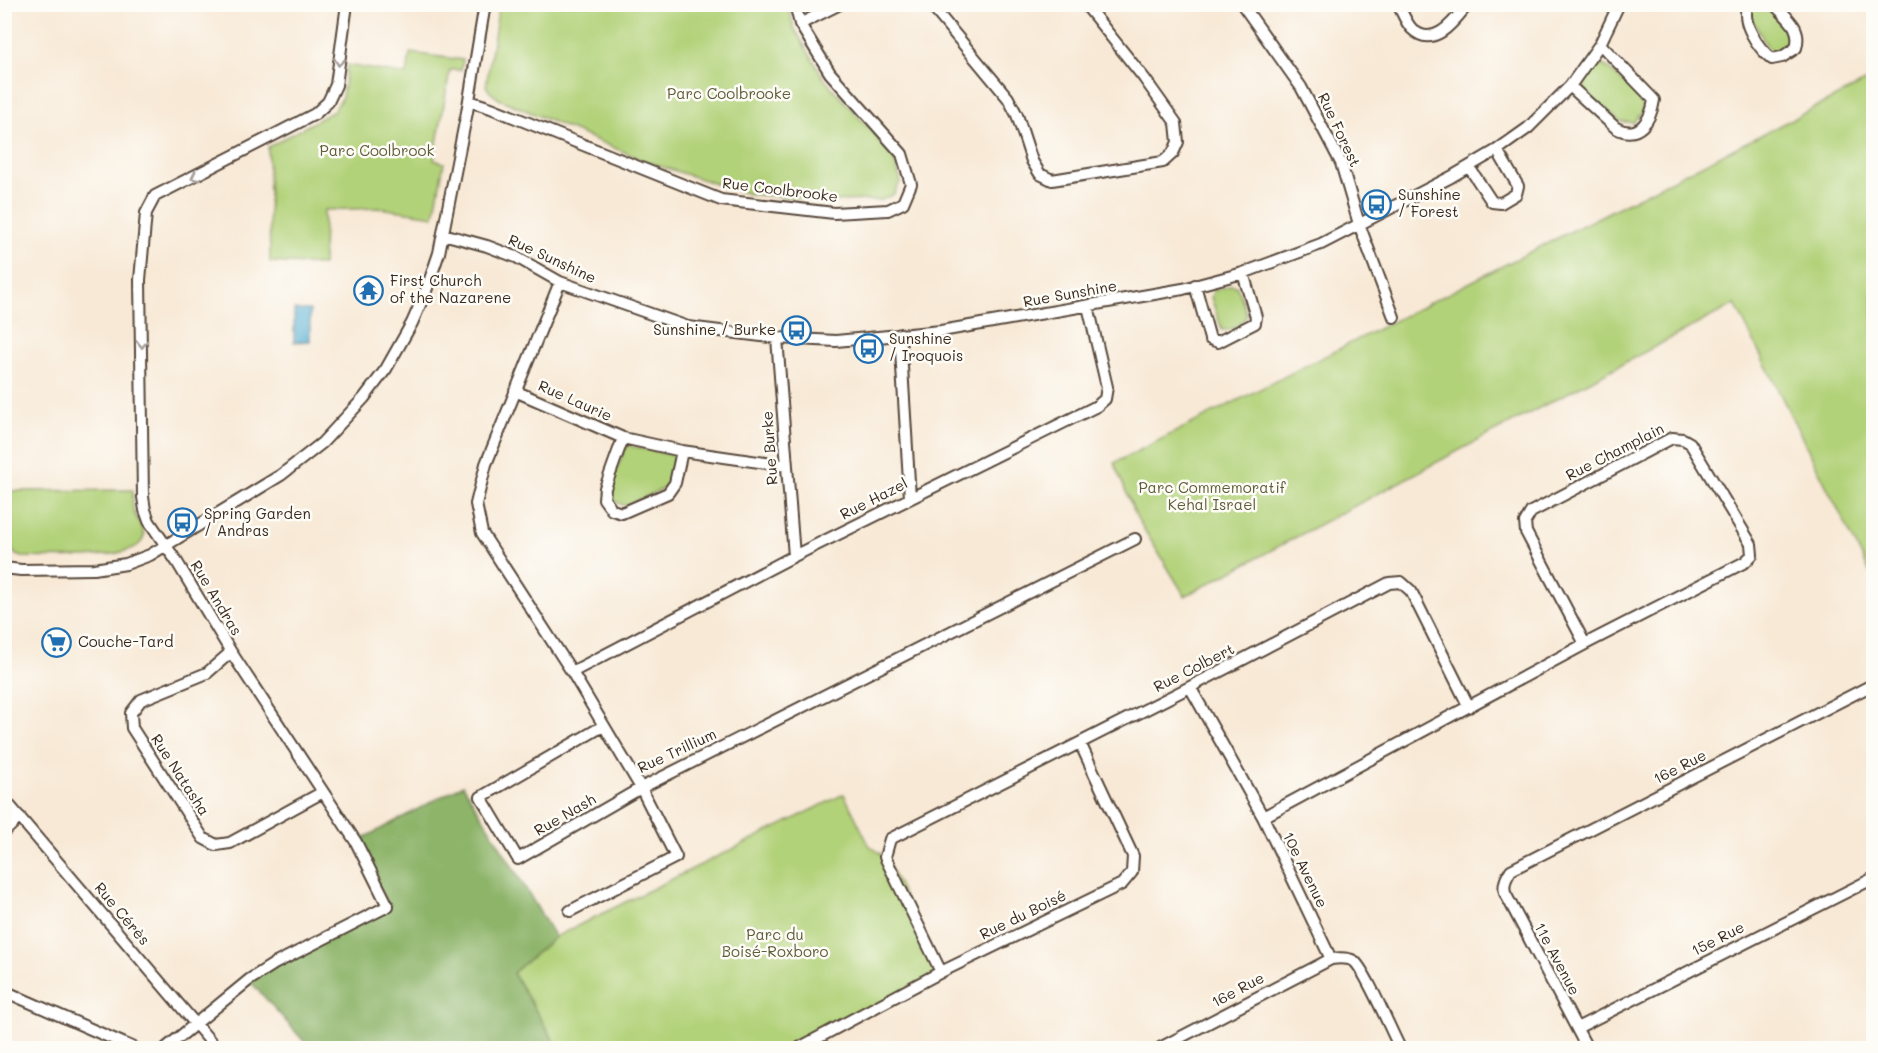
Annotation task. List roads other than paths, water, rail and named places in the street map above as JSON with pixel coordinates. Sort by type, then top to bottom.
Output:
[{"type":"street","name":"Rue Andras","points":[[166,1048],[249,980],[274,964],[388,906],[356,842],[231,652],[149,521],[144,505],[141,280],[146,213],[155,196],[315,114],[328,102],[336,85],[347,4]]},
{"type":"street","points":[[4,568],[101,569],[134,561],[166,546],[281,475],[322,443],[355,409],[386,369],[405,336],[426,291],[443,234],[485,4]]},
{"type":"street","name":"Rue Coolbrooke","points":[[469,101],[721,200],[834,213],[888,210],[903,203],[911,184],[902,154],[830,73],[800,24],[795,4]]},
{"type":"street","points":[[800,24],[840,4]]},
{"type":"street","points":[[930,4],[1008,98],[1017,115],[1032,161],[1040,174],[1052,180],[1163,162],[1173,153],[1178,142],[1176,123],[1144,78],[1085,4]]},
{"type":"street","name":"Rue Forest","points":[[1242,4],[1301,87],[1341,163],[1359,224],[1394,316]]},
{"type":"street","points":[[1398,4],[1412,29],[1424,36],[1437,35],[1446,31],[1468,4]]},
{"type":"street","name":"Rue Sunshine","points":[[443,234],[516,257],[560,282],[688,327],[777,338],[836,341],[941,331],[1183,289],[1243,273],[1321,244],[1469,167],[1497,150],[1528,128],[1570,86],[1600,44],[1619,4]]},
{"type":"street","points":[[1748,4],[1745,16],[1747,24],[1763,52],[1772,59],[1782,57],[1797,48],[1799,38],[1795,26],[1774,4]]},
{"type":"street","points":[[1570,86],[1623,132],[1632,132],[1648,120],[1654,100],[1600,44]]},
{"type":"street","points":[[1469,167],[1492,202],[1501,203],[1516,194],[1518,186],[1497,150]]},
{"type":"street","points":[[1195,285],[1210,339],[1218,342],[1255,323],[1256,317],[1243,273]]},
{"type":"street","name":"Rue Trillium","points":[[560,282],[486,464],[476,504],[482,532],[572,672],[640,788],[1135,539]]},
{"type":"street","name":"Rue Hazel","points":[[572,672],[794,556],[1097,406],[1105,399],[1107,387],[1088,306]]},
{"type":"street","points":[[900,334],[910,498]]},
{"type":"street","name":"Rue Burke","points":[[777,338],[794,556]]},
{"type":"street","name":"Rue Laurie","points":[[515,391],[623,438],[682,451],[787,466]]},
{"type":"street","name":"Rue Laurie","points":[[623,438],[605,488],[604,499],[612,510],[622,513],[668,493],[675,483],[682,451]]},
{"type":"street","name":"Rue Champlain","points":[[1263,817],[1745,562],[1752,555],[1751,544],[1690,443],[1683,439],[1672,438],[1561,496],[1531,513],[1525,522],[1526,532],[1585,645]]},
{"type":"street","name":"Rue Colbert","points":[[941,972],[885,857],[890,839],[1389,583],[1401,582],[1411,591],[1469,707]]},
{"type":"street","name":"Rue Natasha","points":[[231,652],[207,673],[141,700],[131,713],[132,728],[203,838],[216,845],[230,843],[323,792]]},
{"type":"street","name":"16e Rue","points":[[1505,882],[1511,870],[1874,684]]},
{"type":"street","name":"10e Avenue","points":[[1190,687],[1263,817],[1331,959]]},
{"type":"street","name":"Rue Nash","points":[[603,726],[481,796],[518,859],[640,788]]},
{"type":"street","name":"Rue du Boisé","points":[[799,1048],[941,972],[1122,884],[1132,872],[1133,856],[1080,742]]},
{"type":"street","points":[[570,911],[676,856],[640,788]]},
{"type":"street","name":"Rue Cérès","points":[[4,799],[216,1048]]},
{"type":"street","points":[[4,832],[20,817]]},
{"type":"street","name":"15e Rue","points":[[1577,1028],[1874,878]]},
{"type":"street","name":"11e Avenue","points":[[1505,882],[1505,893],[1587,1048]]},
{"type":"street","points":[[1331,959],[1341,958],[1354,961],[1366,978],[1400,1048]]},
{"type":"street","name":"16e Rue","points":[[1160,1048],[1331,959]]},
{"type":"street","points":[[4,992],[134,1048]]},
{"type":"water","points":[[294,310],[310,310],[310,341],[294,342]]},
{"type":"place","name":"Sunshine / Forest","points":[[1377,204]]},
{"type":"place","name":"First Church of the Nazarene","points":[[369,290]]},
{"type":"place","name":"Sunshine / Burke","points":[[797,330]]},
{"type":"place","name":"Sunshine / Iroquois","points":[[868,348]]},
{"type":"place","name":"Spring Garden / Andras","points":[[183,523]]},
{"type":"place","name":"Couche-Tard","points":[[57,642]]},
{"type":"park label","name":"Parc Coolbrooke","points":[[729,94]]},
{"type":"park label","name":"Parc Coolbrook","points":[[377,151]]},
{"type":"park label","name":"Parc Commemoratif Kehal Israel","points":[[1212,496]]},
{"type":"park label","name":"Parc du Boisé-Roxboro","points":[[775,944]]}]
